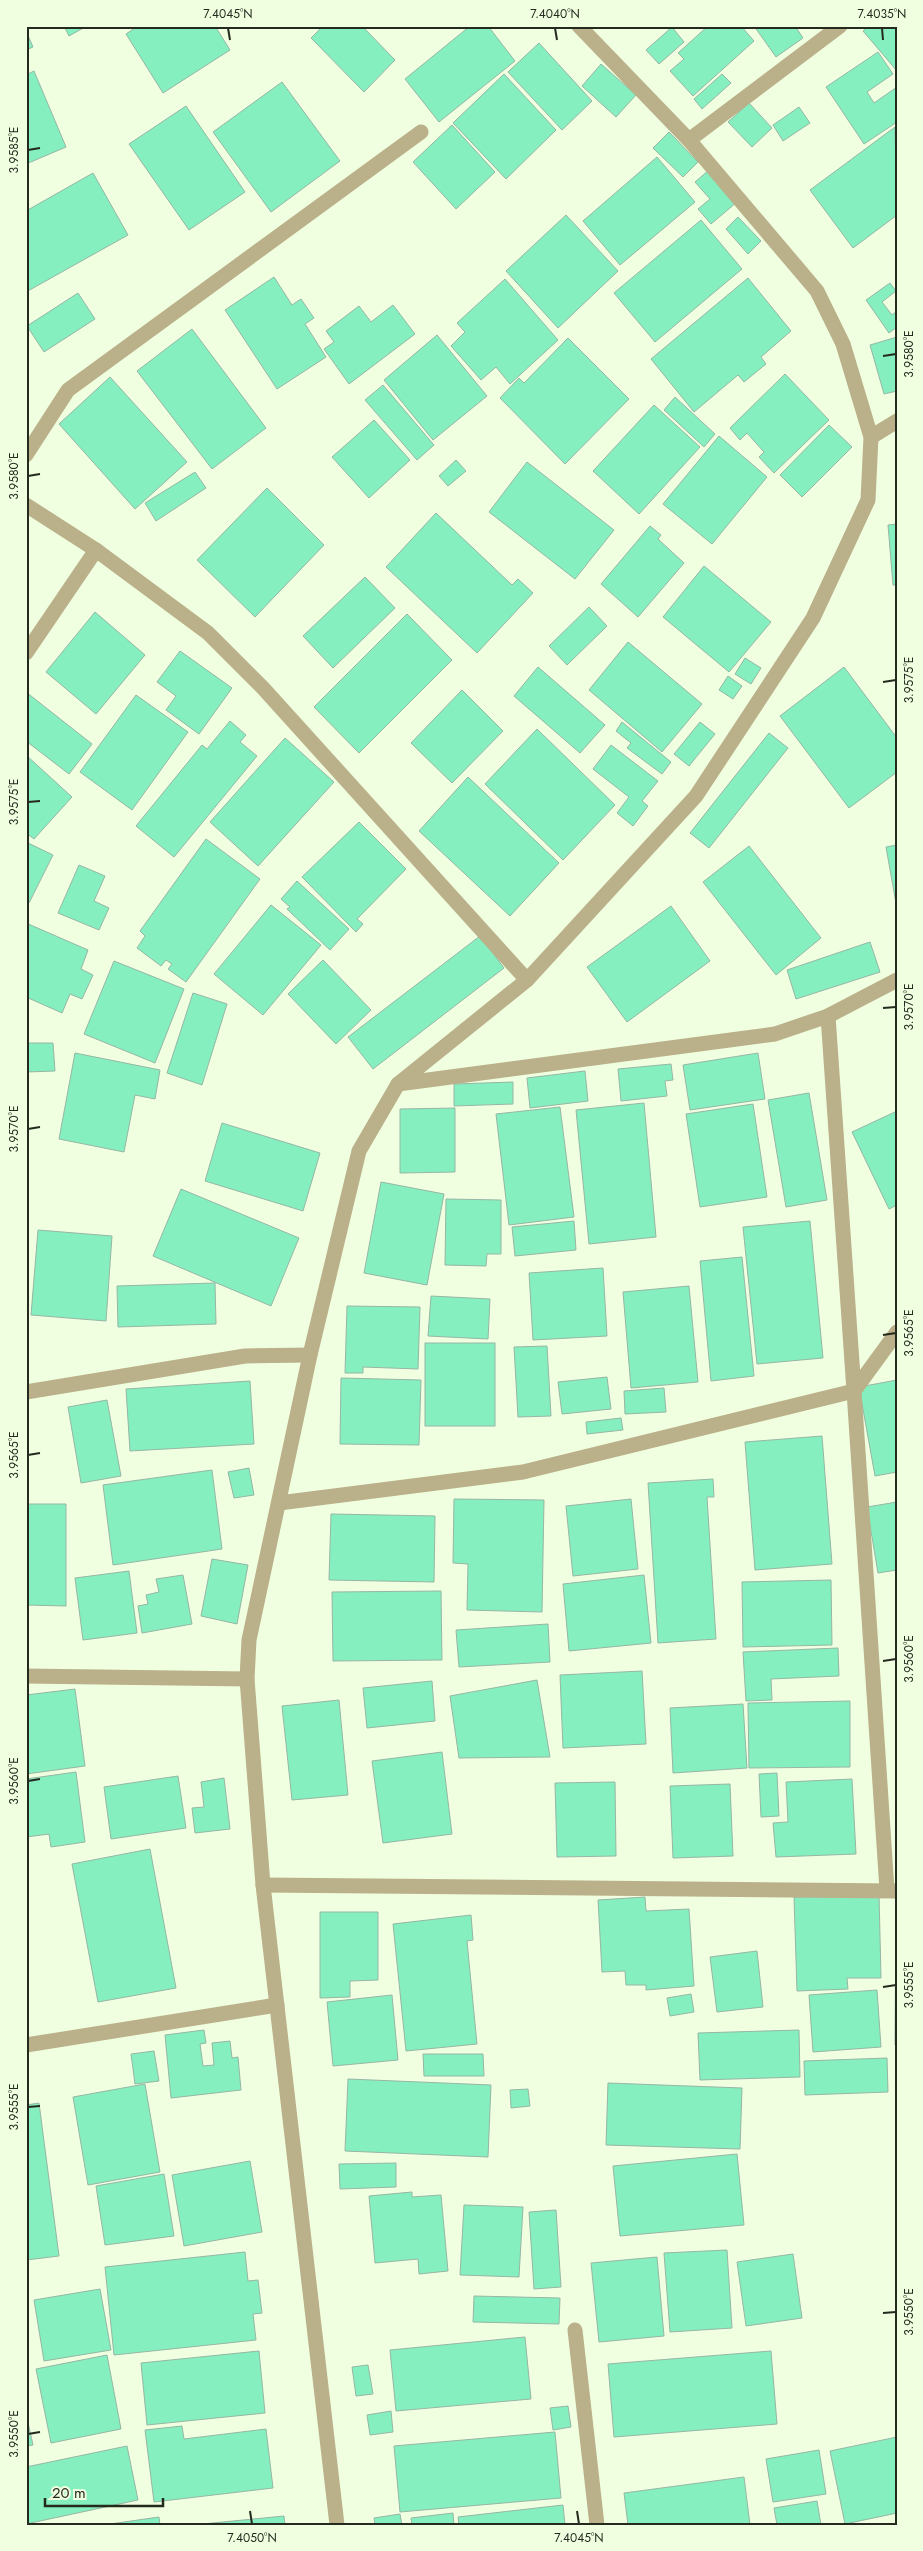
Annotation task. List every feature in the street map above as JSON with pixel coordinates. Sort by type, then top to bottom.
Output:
[{"type":"street","points":[[337,2525],[263,1885],[246,1679],[249,1640],[310,1355],[359,1151],[398,1084],[527,980],[696,796],[813,618],[868,500],[871,437],[843,344],[817,291],[689,140],[579,26]]},
{"type":"street","points":[[689,140],[840,26]]},
{"type":"street","points":[[26,455],[68,390],[421,132]]},
{"type":"street","points":[[871,437],[897,421]]},
{"type":"street","points":[[26,505],[96,550],[208,633],[256,681],[527,980]]},
{"type":"street","points":[[26,653],[96,550]]},
{"type":"street","points":[[398,1084],[775,1034],[828,1016],[897,980]]},
{"type":"street","points":[[263,1885],[892,1890],[828,1016]]},
{"type":"street","points":[[279,1503],[523,1472],[854,1391],[897,1332]]},
{"type":"street","points":[[26,1392],[245,1356],[310,1355]]},
{"type":"street","points":[[26,1676],[246,1679]]},
{"type":"street","points":[[26,2045],[277,2005]]},
{"type":"street","points":[[575,2330],[597,2525]]},
{"type":"building","points":[[64,26],[87,26],[69,36]]},
{"type":"building","points":[[138,26],[215,26],[230,50],[163,93],[126,34]]},
{"type":"building","points":[[323,26],[362,26],[395,60],[364,92],[311,38]]},
{"type":"building","points":[[470,26],[488,26],[515,61],[439,122],[405,79]]},
{"type":"building","points":[[708,26],[741,26],[754,41],[693,96],[670,71],[684,59],[678,53]]},
{"type":"building","points":[[754,26],[795,26],[803,38],[776,57]]},
{"type":"building","points":[[868,26],[897,26],[897,71],[863,31]]},
{"type":"building","points":[[672,27],[684,42],[659,64],[646,50]]},
{"type":"building","points":[[26,31],[33,47],[26,50]]},
{"type":"building","points":[[539,43],[592,101],[562,130],[508,72]]},
{"type":"building","points":[[878,52],[893,74],[867,92],[874,103],[897,87],[897,122],[864,144],[826,87]]},
{"type":"building","points":[[601,64],[636,95],[616,117],[582,86]]},
{"type":"building","points":[[34,71],[66,147],[26,164],[26,75]]},
{"type":"building","points":[[504,74],[556,130],[506,179],[453,123]]},
{"type":"building","points":[[722,74],[731,83],[702,109],[694,99]]},
{"type":"building","points":[[282,82],[340,161],[271,212],[213,132]]},
{"type":"building","points":[[749,103],[772,128],[752,147],[728,122]]},
{"type":"building","points":[[186,106],[245,192],[189,230],[129,144]]},
{"type":"building","points":[[799,107],[810,123],[783,141],[773,125]]},
{"type":"building","points":[[452,125],[495,172],[456,209],[413,162]]},
{"type":"building","points":[[895,127],[897,215],[853,248],[810,190]]},
{"type":"building","points":[[669,132],[698,162],[683,177],[653,148]]},
{"type":"building","points":[[657,157],[695,202],[620,265],[583,221]]},
{"type":"building","points":[[709,170],[737,202],[711,224],[698,209],[710,199],[695,182]]},
{"type":"building","points":[[93,173],[128,235],[26,292],[26,211]]},
{"type":"building","points":[[566,215],[618,271],[558,328],[506,271]]},
{"type":"building","points":[[738,217],[761,241],[748,254],[726,229]]},
{"type":"building","points":[[701,220],[742,269],[655,342],[614,293]]},
{"type":"building","points":[[274,277],[292,305],[301,299],[314,318],[305,324],[326,357],[277,389],[225,310]]},
{"type":"building","points":[[748,278],[791,331],[761,357],[766,364],[744,382],[738,375],[694,412],[651,359]]},
{"type":"building","points":[[505,279],[558,340],[510,384],[496,367],[481,380],[451,346],[465,332],[457,323]]},
{"type":"building","points":[[890,283],[896,291],[882,302],[892,315],[897,311],[897,327],[889,333],[866,300]]},
{"type":"building","points":[[78,293],[95,319],[44,352],[27,326]]},
{"type":"building","points":[[393,305],[415,334],[349,384],[324,349],[334,342],[326,331],[359,306],[371,322]]},
{"type":"building","points":[[192,329],[266,428],[212,469],[137,371]]},
{"type":"building","points":[[437,335],[487,396],[433,440],[384,380]]},
{"type":"building","points":[[897,337],[897,391],[884,394],[870,345]]},
{"type":"building","points":[[568,338],[629,399],[565,464],[500,398],[519,378],[524,383]]},
{"type":"building","points":[[785,374],[829,420],[774,473],[759,457],[764,452],[747,433],[740,440],[730,428]]},
{"type":"building","points":[[110,377],[187,462],[135,509],[59,424]]},
{"type":"building","points":[[383,385],[434,445],[417,460],[365,400]]},
{"type":"building","points":[[675,397],[715,434],[704,447],[664,410]]},
{"type":"building","points":[[654,405],[700,447],[639,514],[593,471]]},
{"type":"building","points":[[374,420],[410,460],[369,498],[332,457]]},
{"type":"building","points":[[829,425],[852,447],[802,497],[780,475]]},
{"type":"building","points":[[719,436],[767,477],[712,544],[663,504]]},
{"type":"building","points":[[456,460],[466,471],[448,486],[439,476]]},
{"type":"building","points":[[527,462],[614,530],[575,579],[489,512]]},
{"type":"building","points":[[195,472],[206,488],[156,521],[145,503]]},
{"type":"building","points":[[267,488],[324,545],[255,617],[197,560]]},
{"type":"building","points":[[436,513],[512,585],[518,579],[533,593],[477,653],[386,567]]},
{"type":"building","points":[[897,524],[897,585],[893,585],[888,525]]},
{"type":"building","points":[[650,526],[661,535],[658,539],[684,563],[638,617],[601,584]]},
{"type":"building","points":[[704,566],[771,622],[729,672],[663,617]]},
{"type":"building","points":[[365,577],[395,608],[333,668],[303,636]]},
{"type":"building","points":[[589,607],[607,626],[567,665],[549,646]]},
{"type":"building","points":[[95,612],[145,655],[96,714],[46,672]]},
{"type":"building","points":[[407,614],[452,660],[359,753],[314,707]]},
{"type":"building","points":[[628,642],[702,704],[662,752],[589,690]]},
{"type":"building","points":[[180,651],[232,688],[199,734],[166,710],[176,696],[157,682]]},
{"type":"building","points":[[745,658],[761,668],[751,684],[735,674]]},
{"type":"building","points":[[538,667],[605,725],[580,753],[514,696]]},
{"type":"building","points":[[844,667],[897,738],[897,772],[849,808],[780,716]]},
{"type":"building","points":[[728,676],[742,686],[733,699],[719,690]]},
{"type":"building","points":[[462,690],[503,731],[452,783],[411,743]]},
{"type":"building","points":[[26,692],[92,744],[69,774],[26,741]]},
{"type":"building","points":[[136,695],[188,732],[132,810],[80,772]]},
{"type":"building","points":[[230,721],[246,735],[240,742],[257,756],[174,857],[136,826],[202,745],[207,749]]},
{"type":"building","points":[[622,722],[671,762],[662,774],[627,748],[631,743],[616,731]]},
{"type":"building","points":[[700,722],[715,734],[689,766],[674,754]]},
{"type":"building","points":[[537,729],[615,805],[563,860],[485,784]]},
{"type":"building","points":[[769,733],[788,748],[709,848],[690,833]]},
{"type":"building","points":[[285,738],[334,782],[258,866],[210,822]]},
{"type":"building","points":[[611,745],[658,781],[642,801],[648,806],[633,826],[617,813],[629,797],[593,769]]},
{"type":"building","points":[[26,755],[72,797],[34,839],[26,833]]},
{"type":"building","points":[[468,777],[559,863],[510,916],[419,831]]},
{"type":"building","points":[[359,822],[406,869],[357,919],[363,924],[356,932],[302,877]]},
{"type":"building","points":[[206,839],[260,879],[186,982],[168,969],[172,964],[166,960],[161,966],[137,948],[145,936],[140,931]]},
{"type":"building","points":[[26,842],[53,855],[29,903],[26,902]]},
{"type":"building","points":[[897,845],[897,909],[886,847]]},
{"type":"building","points":[[749,846],[821,938],[776,975],[703,882]]},
{"type":"building","points":[[79,865],[105,876],[94,901],[109,908],[99,930],[58,913]]},
{"type":"building","points":[[297,881],[349,929],[330,950],[287,909],[290,907],[281,899]]},
{"type":"building","points":[[271,905],[321,945],[263,1015],[214,974]]},
{"type":"building","points":[[671,906],[710,961],[627,1022],[587,967]]},
{"type":"building","points":[[26,923],[88,950],[81,969],[93,975],[82,999],[70,994],[62,1013],[26,997]]},
{"type":"building","points":[[480,936],[504,968],[373,1069],[348,1037]]},
{"type":"building","points":[[870,942],[880,972],[796,999],[787,970]]},
{"type":"building","points":[[323,960],[371,1010],[336,1044],[288,994]]},
{"type":"building","points":[[114,961],[184,989],[155,1063],[84,1034]]},
{"type":"building","points":[[193,993],[227,1004],[202,1085],[167,1073]]},
{"type":"building","points":[[26,1043],[53,1043],[55,1071],[26,1072]]},
{"type":"building","points":[[75,1053],[160,1070],[155,1099],[135,1095],[124,1152],[59,1139]]},
{"type":"building","points":[[758,1053],[765,1099],[690,1110],[683,1065]]},
{"type":"building","points":[[671,1064],[673,1080],[665,1081],[667,1096],[621,1101],[618,1069]]},
{"type":"building","points":[[585,1071],[588,1101],[530,1108],[527,1078]]},
{"type":"building","points":[[513,1082],[513,1104],[454,1106],[454,1084]]},
{"type":"building","points":[[809,1093],[827,1200],[786,1207],[768,1100]]},
{"type":"building","points":[[644,1103],[656,1237],[589,1244],[576,1110]]},
{"type":"building","points":[[753,1104],[767,1197],[700,1207],[686,1114]]},
{"type":"building","points":[[560,1107],[574,1217],[509,1225],[496,1114]]},
{"type":"building","points":[[455,1108],[455,1172],[400,1173],[400,1109]]},
{"type":"building","points":[[897,1111],[897,1205],[889,1209],[852,1132]]},
{"type":"building","points":[[222,1123],[320,1153],[303,1211],[205,1181]]},
{"type":"building","points":[[381,1182],[444,1194],[427,1285],[364,1273]]},
{"type":"building","points":[[181,1189],[299,1238],[271,1306],[153,1256]]},
{"type":"building","points":[[446,1199],[501,1200],[501,1254],[487,1254],[486,1266],[445,1265]]},
{"type":"building","points":[[574,1221],[576,1250],[515,1256],[512,1227]]},
{"type":"building","points":[[810,1221],[823,1358],[757,1364],[743,1227]]},
{"type":"building","points":[[38,1230],[112,1236],[106,1321],[31,1315]]},
{"type":"building","points":[[742,1257],[754,1376],[711,1381],[700,1261]]},
{"type":"building","points":[[603,1268],[607,1336],[533,1340],[529,1273]]},
{"type":"building","points":[[215,1283],[216,1324],[118,1327],[117,1286]]},
{"type":"building","points":[[689,1286],[698,1382],[631,1388],[623,1292]]},
{"type":"building","points":[[431,1296],[490,1299],[488,1339],[428,1336]]},
{"type":"building","points":[[347,1306],[420,1307],[418,1369],[363,1367],[363,1373],[345,1373]]},
{"type":"building","points":[[425,1343],[495,1343],[495,1426],[425,1426]]},
{"type":"building","points":[[547,1346],[551,1416],[518,1417],[514,1347]]},
{"type":"building","points":[[607,1377],[611,1409],[562,1414],[558,1382]]},
{"type":"building","points":[[341,1378],[421,1380],[419,1445],[340,1444]]},
{"type":"building","points":[[897,1380],[897,1472],[875,1476],[859,1387]]},
{"type":"building","points":[[250,1381],[254,1444],[130,1451],[126,1389]]},
{"type":"building","points":[[664,1388],[666,1412],[625,1414],[624,1391]]},
{"type":"building","points":[[107,1400],[121,1476],[81,1483],[68,1407]]},
{"type":"building","points":[[621,1418],[623,1430],[587,1434],[586,1422]]},
{"type":"building","points":[[822,1436],[832,1564],[755,1570],[745,1442]]},
{"type":"building","points":[[249,1468],[254,1495],[234,1498],[228,1472]]},
{"type":"building","points":[[212,1470],[222,1549],[113,1565],[103,1485]]},
{"type":"building","points":[[713,1479],[714,1497],[707,1497],[716,1639],[658,1643],[648,1483]]},
{"type":"building","points":[[454,1499],[544,1500],[542,1612],[467,1610],[468,1564],[453,1563]]},
{"type":"building","points":[[631,1499],[638,1569],[573,1576],[566,1506]]},
{"type":"building","points":[[897,1502],[897,1570],[878,1573],[867,1507]]},
{"type":"building","points":[[26,1504],[66,1504],[66,1606],[26,1605]]},
{"type":"building","points":[[331,1514],[435,1516],[434,1582],[329,1580]]},
{"type":"building","points":[[212,1559],[248,1565],[237,1624],[201,1616]]},
{"type":"building","points":[[129,1571],[137,1633],[83,1640],[75,1578]]},
{"type":"building","points":[[183,1575],[192,1624],[142,1633],[138,1606],[148,1604],[146,1595],[159,1592],[156,1579]]},
{"type":"building","points":[[644,1575],[651,1643],[569,1651],[563,1584]]},
{"type":"building","points":[[831,1580],[832,1645],[743,1647],[742,1582]]},
{"type":"building","points":[[441,1591],[442,1660],[333,1661],[332,1592]]},
{"type":"building","points":[[548,1624],[550,1662],[459,1667],[456,1630]]},
{"type":"building","points":[[838,1648],[839,1676],[771,1679],[772,1700],[746,1701],[743,1652]]},
{"type":"building","points":[[642,1671],[646,1744],[563,1748],[560,1675]]},
{"type":"building","points":[[537,1680],[550,1757],[459,1758],[450,1696]]},
{"type":"building","points":[[432,1681],[435,1721],[367,1728],[363,1688]]},
{"type":"building","points":[[75,1689],[85,1766],[26,1774],[26,1695]]},
{"type":"building","points":[[339,1700],[348,1795],[292,1800],[282,1706]]},
{"type":"building","points":[[850,1701],[850,1767],[749,1768],[748,1703]]},
{"type":"building","points":[[743,1704],[747,1768],[673,1773],[670,1708]]},
{"type":"building","points":[[442,1752],[452,1834],[383,1843],[372,1761]]},
{"type":"building","points":[[76,1772],[85,1842],[51,1847],[49,1834],[26,1837],[26,1779]]},
{"type":"building","points":[[777,1773],[779,1816],[761,1817],[759,1774]]},
{"type":"building","points":[[178,1776],[186,1828],[111,1839],[104,1787]]},
{"type":"building","points":[[224,1778],[230,1829],[195,1833],[192,1808],[204,1807],[201,1782]]},
{"type":"building","points":[[852,1779],[856,1854],[776,1857],[773,1823],[788,1822],[786,1782]]},
{"type":"building","points":[[615,1782],[616,1856],[557,1857],[555,1783]]},
{"type":"building","points":[[730,1784],[733,1856],[673,1858],[670,1786]]},
{"type":"building","points":[[150,1849],[176,1988],[98,2002],[72,1864]]},
{"type":"building","points":[[879,1894],[881,1978],[847,1978],[848,1989],[797,1991],[794,1897]]},
{"type":"building","points":[[645,1897],[646,1911],[689,1909],[694,1986],[646,1990],[646,1985],[626,1985],[625,1971],[602,1972],[598,1900]]},
{"type":"building","points":[[896,1906],[897,2045],[895,2045]]},
{"type":"building","points":[[320,1912],[378,1912],[378,1980],[350,1981],[350,1997],[320,1998]]},
{"type":"building","points":[[471,1915],[473,1940],[467,1941],[477,2044],[406,2051],[393,1924]]},
{"type":"building","points":[[757,1951],[763,2007],[717,2012],[710,1957]]},
{"type":"building","points":[[877,1990],[881,2047],[813,2052],[809,1995]]},
{"type":"building","points":[[691,1994],[694,2012],[670,2016],[667,1998]]},
{"type":"building","points":[[392,1995],[398,2060],[333,2066],[327,2002]]},
{"type":"building","points":[[204,2030],[206,2043],[200,2044],[203,2066],[214,2065],[212,2043],[230,2041],[232,2058],[238,2057],[241,2090],[171,2098],[165,2035]]},
{"type":"building","points":[[799,2030],[800,2077],[700,2080],[698,2033]]},
{"type":"building","points":[[154,2051],[159,2081],[135,2084],[131,2054]]},
{"type":"building","points":[[423,2054],[483,2054],[484,2076],[424,2076]]},
{"type":"building","points":[[887,2058],[888,2092],[805,2095],[804,2061]]},
{"type":"building","points":[[348,2079],[491,2085],[488,2157],[345,2151]]},
{"type":"building","points":[[608,2083],[742,2088],[740,2149],[606,2145]]},
{"type":"building","points":[[145,2084],[160,2172],[88,2185],[73,2097]]},
{"type":"building","points":[[528,2089],[530,2106],[511,2108],[510,2090]]},
{"type":"building","points":[[39,2103],[59,2256],[26,2260],[26,2105]]},
{"type":"building","points":[[737,2154],[744,2225],[620,2236],[613,2166]]},
{"type":"building","points":[[250,2161],[262,2232],[184,2246],[172,2175]]},
{"type":"building","points":[[396,2163],[396,2187],[340,2189],[339,2164]]},
{"type":"building","points":[[164,2174],[174,2236],[105,2245],[96,2186]]},
{"type":"building","points":[[412,2192],[412,2197],[441,2195],[448,2271],[419,2274],[418,2259],[375,2263],[369,2196]]},
{"type":"building","points":[[464,2205],[523,2207],[519,2277],[460,2275]]},
{"type":"building","points":[[556,2210],[561,2287],[534,2289],[529,2212]]},
{"type":"building","points":[[727,2250],[732,2328],[670,2332],[664,2253]]},
{"type":"building","points":[[245,2252],[248,2281],[258,2280],[262,2313],[253,2314],[256,2340],[114,2355],[105,2267]]},
{"type":"building","points":[[793,2254],[802,2318],[746,2326],[737,2262]]},
{"type":"building","points":[[657,2257],[664,2336],[599,2342],[591,2263]]},
{"type":"building","points":[[100,2289],[111,2350],[44,2361],[34,2300]]},
{"type":"building","points":[[474,2296],[560,2298],[559,2324],[473,2322]]},
{"type":"building","points":[[525,2337],[531,2399],[396,2411],[390,2350]]},
{"type":"building","points":[[259,2351],[265,2413],[147,2425],[141,2363]]},
{"type":"building","points":[[771,2351],[777,2424],[614,2437],[608,2364]]},
{"type":"building","points":[[107,2355],[121,2429],[51,2443],[36,2369]]},
{"type":"building","points":[[368,2365],[373,2394],[356,2396],[352,2367]]},
{"type":"building","points":[[568,2406],[571,2427],[553,2430],[550,2408]]},
{"type":"building","points":[[391,2411],[393,2432],[370,2435],[367,2415]]},
{"type":"building","points":[[26,2414],[33,2445],[26,2446]]},
{"type":"building","points":[[182,2426],[184,2439],[266,2429],[273,2488],[154,2502],[145,2430]]},
{"type":"building","points":[[555,2432],[561,2498],[400,2512],[394,2446]]},
{"type":"building","points":[[897,2437],[897,2513],[845,2524],[830,2451]]},
{"type":"building","points":[[127,2446],[138,2500],[26,2524],[26,2467]]},
{"type":"building","points":[[819,2450],[826,2494],[773,2502],[766,2459]]},
{"type":"building","points":[[744,2477],[750,2525],[628,2525],[624,2493]]},
{"type":"building","points":[[817,2501],[821,2525],[777,2525],[774,2508]]},
{"type":"building","points":[[563,2505],[565,2525],[459,2525],[458,2517]]},
{"type":"building","points":[[453,2513],[454,2525],[412,2525],[411,2518]]},
{"type":"building","points":[[400,2514],[402,2525],[375,2525],[374,2518]]},
{"type":"building","points":[[284,2516],[285,2525],[192,2525]]},
{"type":"building","points":[[159,2517],[160,2525],[103,2525]]}]
